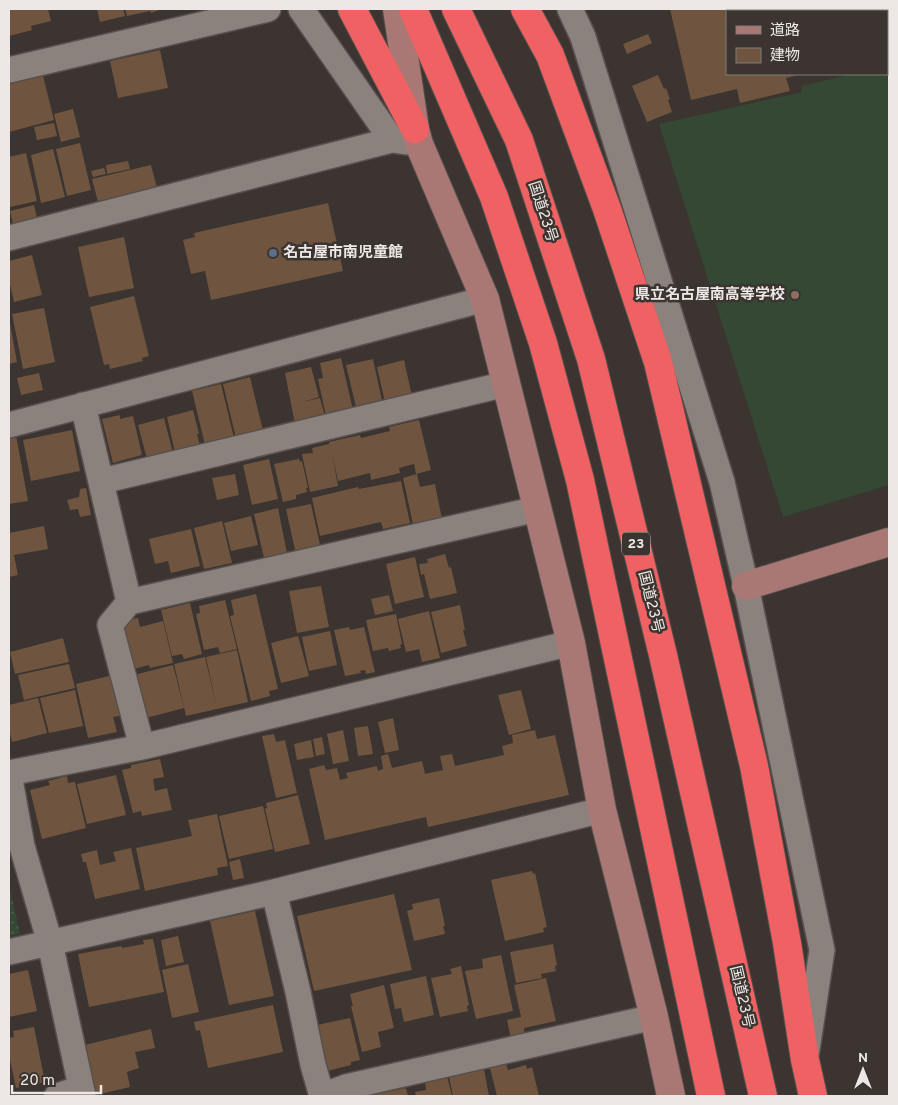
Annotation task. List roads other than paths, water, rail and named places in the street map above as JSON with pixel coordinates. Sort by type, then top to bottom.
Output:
[{"type":"highway","points":[[352,9],[409,138]]},
{"type":"highway","points":[[413,9],[494,197],[545,352],[580,480],[711,1096]]},
{"type":"highway","name":"国道23号","points":[[456,9],[519,140],[591,359],[663,655],[763,1096]]},
{"type":"highway","points":[[525,9],[550,55],[608,209],[658,362],[754,766],[787,942],[805,1060],[813,1096]]},
{"type":"street","points":[[9,70],[268,9]]},
{"type":"street","points":[[300,9],[409,138],[485,299],[571,643],[602,810],[654,1017],[671,1096]]},
{"type":"street","points":[[397,9],[409,138]]},
{"type":"street","points":[[570,9],[584,37],[722,482],[746,586],[822,950],[805,1060]]},
{"type":"street","points":[[9,238],[409,138]]},
{"type":"street","points":[[9,425],[485,299]]},
{"type":"street","points":[[102,481],[506,384]]},
{"type":"street","points":[[83,406],[102,481],[128,602]]},
{"type":"street","points":[[142,747],[110,626],[128,602],[537,508]]},
{"type":"street","points":[[746,586],[889,542]]},
{"type":"street","points":[[57,1096],[82,1092],[50,943],[15,848],[9,773],[142,747],[571,643]]},
{"type":"street","points":[[9,952],[274,892],[602,810]]},
{"type":"street","points":[[274,892],[313,1065],[322,1096],[346,1087],[654,1017]]},
{"type":"place","name":"名古屋市南児童館","points":[[273,253]]},
{"type":"place","name":"県立名古屋南高等学校","points":[[795,295]]}]
